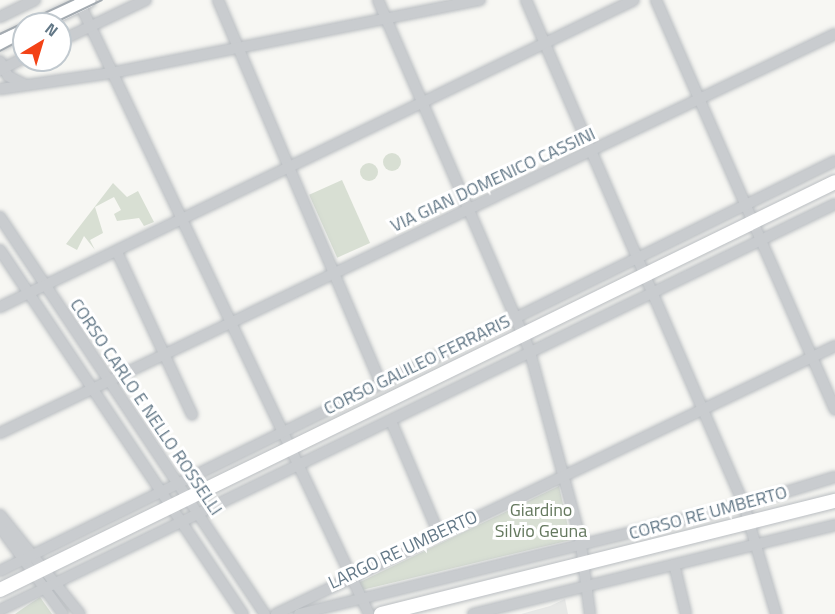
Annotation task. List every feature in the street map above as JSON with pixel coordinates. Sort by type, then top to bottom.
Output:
[{"type":"main road","points":[[61,12],[82,1]]},
{"type":"main road","name":"CORSO GALILEO FERRARIS","points":[[0,590],[835,182]]},
{"type":"main road","name":"CORSO RE UMBERTO","points":[[581,566],[835,501]]},
{"type":"main road","points":[[381,614],[581,566]]},
{"type":"street","points":[[0,17],[35,0]]},
{"type":"street","points":[[72,35],[146,0]]},
{"type":"street","points":[[218,0],[380,382]]},
{"type":"street","points":[[378,0],[530,352],[580,546],[584,590],[590,614]]},
{"type":"street","points":[[0,89],[111,73],[480,0]]},
{"type":"street","points":[[526,0],[744,506],[760,547],[776,614]]},
{"type":"street","points":[[0,307],[634,0]]},
{"type":"street","points":[[656,0],[835,410]]},
{"type":"street","points":[[82,1],[90,27],[111,73],[231,323],[296,467],[348,576],[369,614]]},
{"type":"street","name":"VIA GIAN DOMENICO CASSINI","points":[[0,433],[591,153],[835,34]]},
{"type":"street","points":[[1,66],[28,85]]},
{"type":"street","name":"CORSO GALILEO FERRARIS","points":[[0,571],[280,431],[835,161]]},
{"type":"street","points":[[0,610],[42,587],[200,516],[835,204]]},
{"type":"street","name":"CORSO CARLO E NELLO ROSSELLI","points":[[0,218],[265,614]]},
{"type":"street","name":"CORSO CARLO E NELLO ROSSELLI","points":[[0,250],[169,507],[243,614]]},
{"type":"street","points":[[117,252],[192,414]]},
{"type":"street","name":"LARGO RE UMBERTO","points":[[276,614],[348,576],[835,346]]},
{"type":"street","points":[[391,421],[439,534]]},
{"type":"street","name":"CORSO RE UMBERTO","points":[[580,546],[744,506],[835,477]]},
{"type":"street","points":[[0,514],[27,558]]},
{"type":"street","points":[[473,614],[675,568],[835,525]]},
{"type":"street","points":[[0,527],[38,571],[56,582],[80,614]]},
{"type":"street","name":"LARGO RE UMBERTO","points":[[299,614],[580,546]]},
{"type":"street","points":[[675,568],[686,614]]},
{"type":"street","points":[[38,571],[42,587],[63,614]]},
{"type":"shaded area","points":[[565,599],[568,614],[521,614],[550,606]]},
{"type":"green space","points":[[388,153],[396,153],[401,158],[399,169],[388,171],[383,166],[383,158]]},
{"type":"green space","points":[[365,163],[373,163],[378,168],[376,179],[365,181],[360,176],[360,168]]},
{"type":"green space","points":[[342,180],[370,243],[337,258],[309,195]]},
{"type":"green space","points":[[113,183],[127,197],[138,191],[154,222],[144,226],[139,218],[117,221],[114,214],[121,210],[114,197],[95,207],[103,233],[90,240],[95,250],[84,236],[77,250],[66,244]]},
{"type":"green space","name":"Giardino Silvio Geuna","points":[[559,486],[571,540],[362,590],[358,583]]},
{"type":"green space","points":[[40,597],[52,614],[15,614],[25,607]]},
{"type":"tram line","points":[[0,34],[73,0]]},
{"type":"tram line","points":[[72,14],[102,0]]},
{"type":"tram line","points":[[0,51],[12,44]]}]
